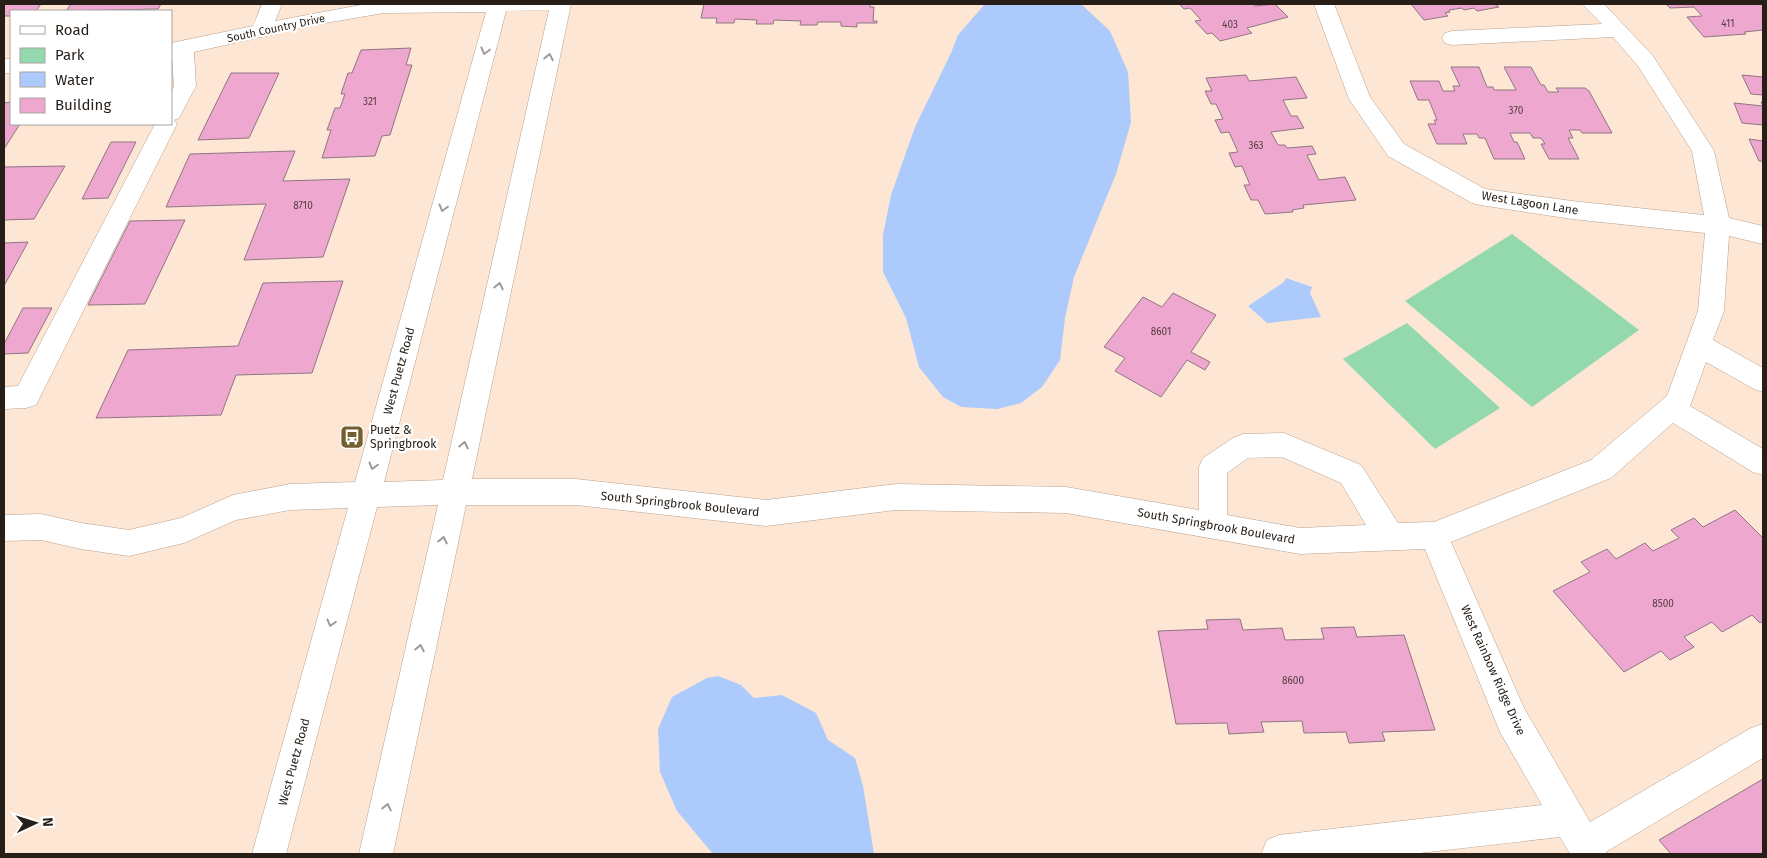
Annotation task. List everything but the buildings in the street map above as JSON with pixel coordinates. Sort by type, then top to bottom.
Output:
[{"type":"street","points":[[261,30],[272,4]]},
{"type":"street","name":"West Puetz Road","points":[[269,854],[498,4]]},
{"type":"street","points":[[376,854],[560,4]]},
{"type":"street","name":"South Country Drive","points":[[177,49],[261,30],[384,7],[560,4]]},
{"type":"street","name":"West Lagoon Lane","points":[[1324,4],[1360,99],[1396,150],[1480,197],[1572,210],[1718,225]]},
{"type":"street","name":"South Springbrook Boulevard","points":[[4,528],[41,527],[81,536],[130,543],[184,530],[233,508],[290,497],[454,492],[576,492],[766,513],[896,497],[1066,500],[1300,540],[1434,535],[1601,468],[1678,403],[1710,311],[1718,225],[1703,151],[1646,61],[1592,4]]},
{"type":"street","points":[[1452,38],[1618,30]]},
{"type":"street","points":[[172,111],[185,86],[177,49]]},
{"type":"street","points":[[4,398],[26,397],[165,125]]},
{"type":"street","points":[[1718,225],[1763,235]]},
{"type":"street","points":[[1698,345],[1763,381]]},
{"type":"street","points":[[1671,408],[1763,463]]},
{"type":"street","points":[[1213,526],[1213,467],[1242,446],[1284,445],[1352,474],[1390,537]]},
{"type":"street","name":"West Rainbow Ridge Drive","points":[[1434,535],[1512,720],[1581,839]]},
{"type":"street","points":[[1279,852],[1581,839],[1763,740]]},
{"type":"green space","points":[[1512,234],[1639,330],[1532,407],[1405,301]]},
{"type":"green space","points":[[1407,323],[1500,408],[1435,449],[1343,359]]},
{"type":"water","points":[[985,4],[1081,4],[1110,31],[1128,72],[1131,122],[1116,174],[1074,277],[1065,318],[1060,360],[1042,387],[1021,403],[997,409],[961,407],[943,397],[919,367],[906,318],[883,272],[883,235],[891,195],[915,127],[958,35]]},
{"type":"water","points":[[1286,278],[1312,287],[1310,293],[1321,317],[1267,323],[1248,306],[1284,282]]},
{"type":"water","points":[[718,676],[741,685],[754,698],[782,695],[816,713],[828,740],[855,758],[863,786],[874,854],[713,854],[677,811],[660,772],[658,729],[672,697],[707,678]]},
{"type":"place","name":"Puetz & Springbrook","points":[[352,437]]}]
